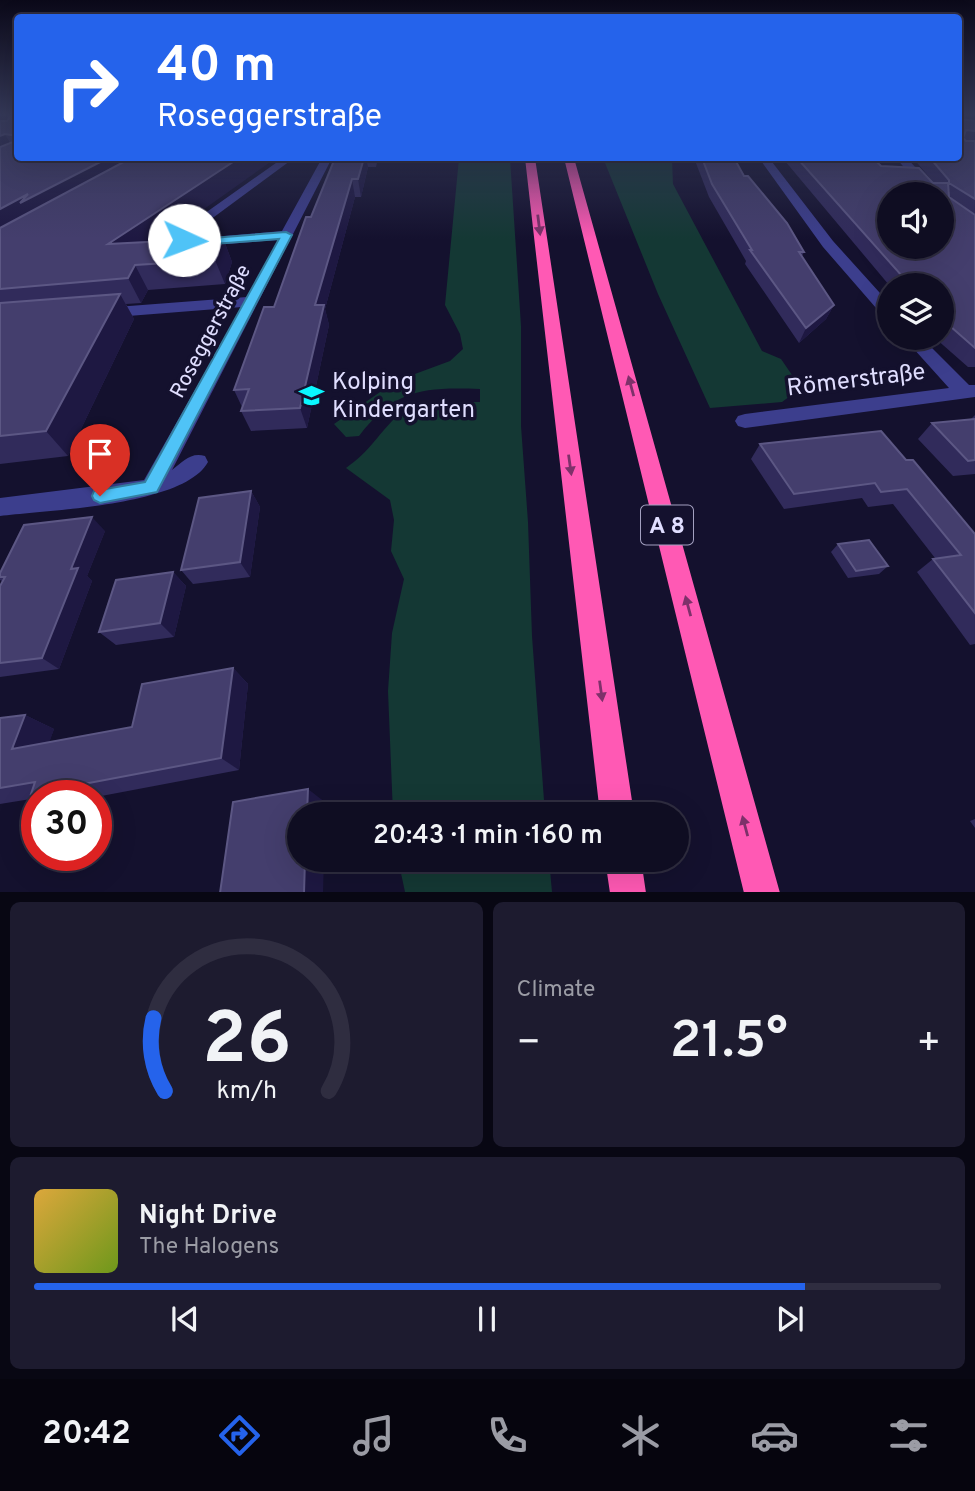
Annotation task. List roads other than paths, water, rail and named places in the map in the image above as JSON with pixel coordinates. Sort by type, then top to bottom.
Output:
[{"type":"highway","points":[[530,161],[615,802]]},
{"type":"highway","name":"A 8","points":[[570,161],[762,892]]},
{"type":"highway","points":[[626,872],[628,892]]},
{"type":"street","points":[[285,161],[184,233],[184,240],[200,242],[286,235]]},
{"type":"street","name":"Roseggerstraße","points":[[151,488],[325,161]]},
{"type":"street","points":[[766,161],[828,244],[877,299]]},
{"type":"street","points":[[904,161],[922,182]]},
{"type":"street","points":[[83,315],[253,300]]},
{"type":"street","points":[[925,350],[970,391]]},
{"type":"street","name":"Römerstraße","points":[[745,421],[970,391]]},
{"type":"street","points":[[0,507],[151,488],[180,476],[197,462]]},
{"type":"place","name":"Kolping Kindergarten","points":[[312,395]]}]
